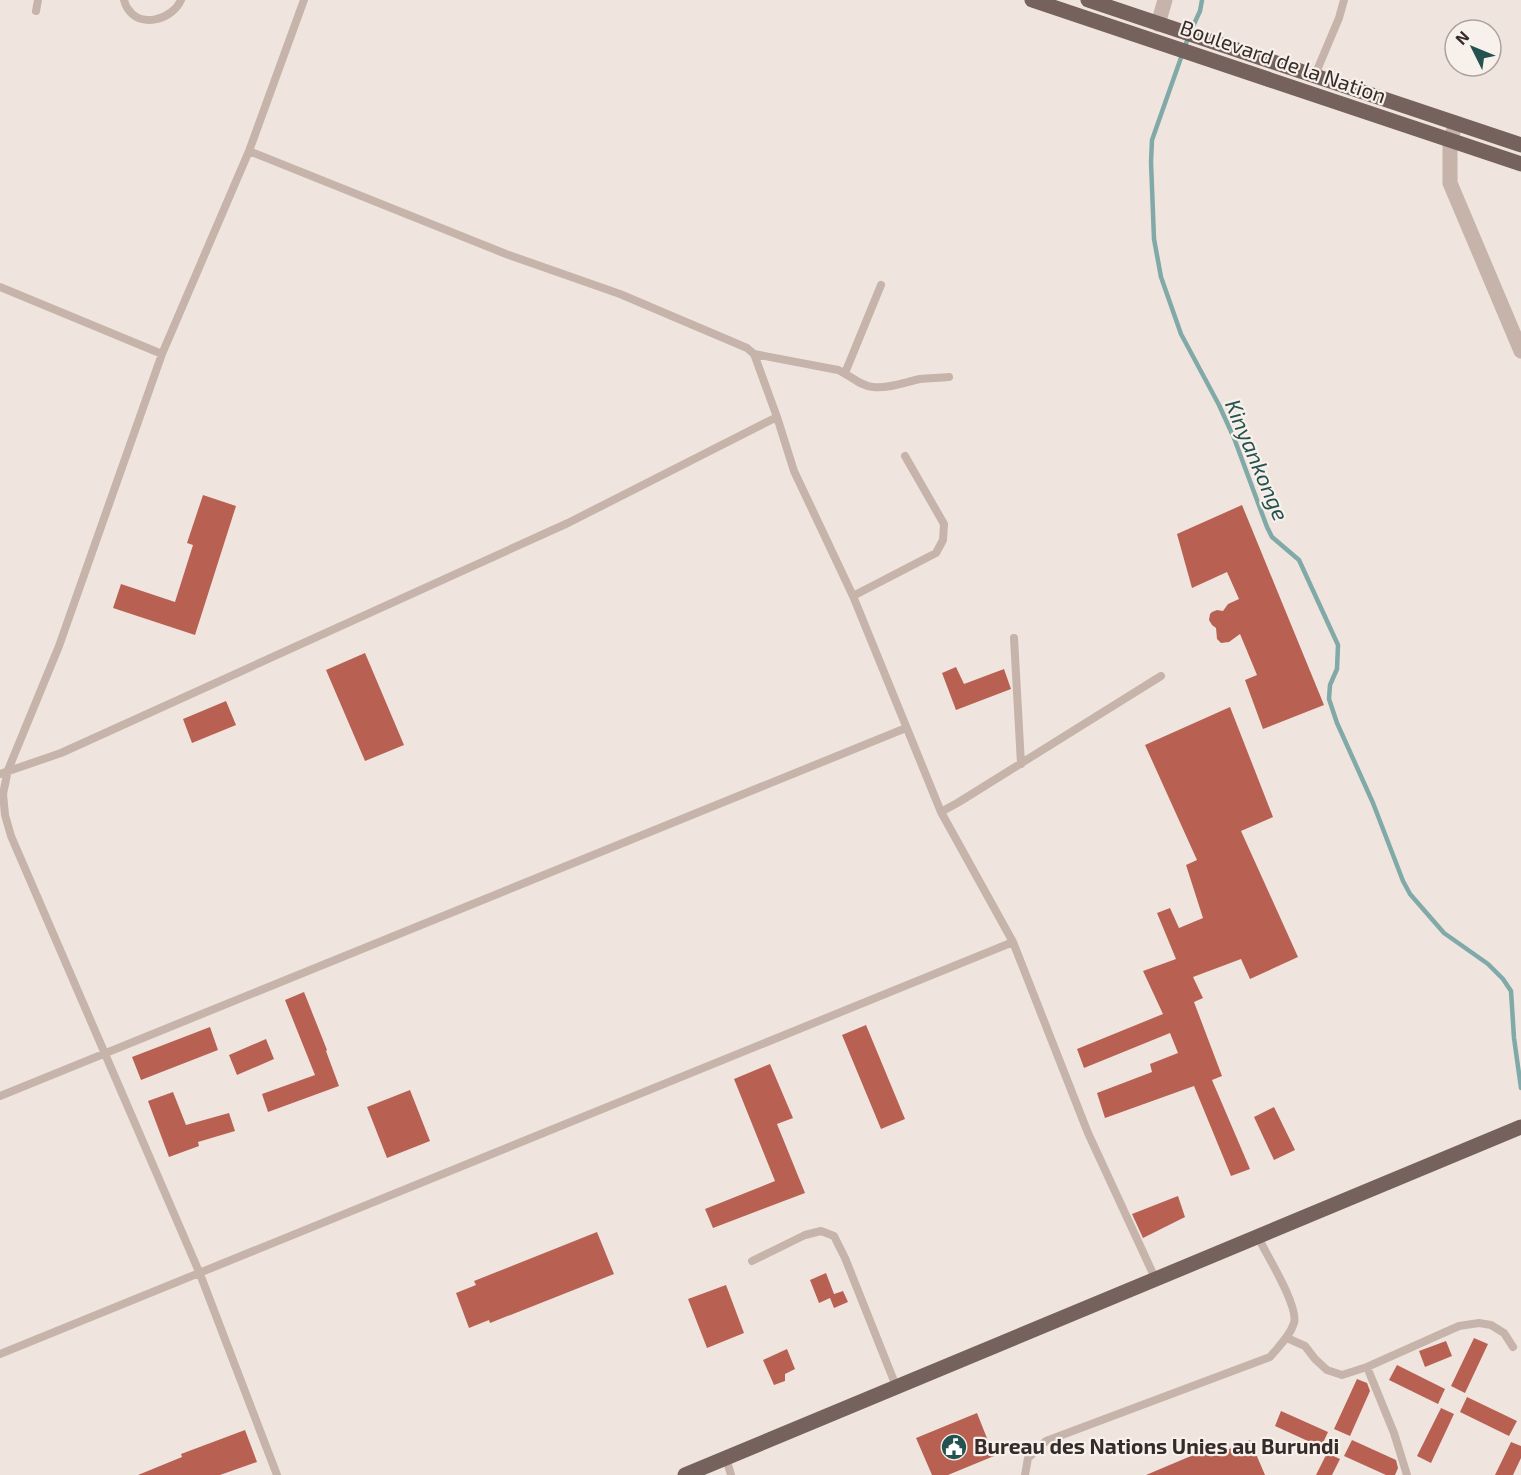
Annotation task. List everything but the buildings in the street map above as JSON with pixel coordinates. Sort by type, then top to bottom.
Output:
[{"type":"main road","name":"Boulevard de la Nation","points":[[1032,0],[1521,164]]},
{"type":"main road","name":"Boulevard de la Nation","points":[[1088,0],[1521,145]]},
{"type":"main road","points":[[685,1475],[1521,1127]]},
{"type":"street","points":[[1158,24],[1165,0]]},
{"type":"street","points":[[1456,123],[1450,141],[1450,183],[1521,351]]},
{"type":"lane","points":[[36,11],[38,0]]},
{"type":"lane","points":[[124,0],[128,10],[137,17],[153,21],[178,7],[181,0]]},
{"type":"lane","points":[[277,1475],[200,1274],[11,836],[5,815],[3,794],[8,770],[58,646],[162,354],[249,151],[304,0]]},
{"type":"lane","points":[[1315,75],[1339,18],[1344,0]]},
{"type":"lane","points":[[249,151],[506,254],[620,294],[725,338],[747,348],[754,354],[794,471],[854,596],[941,812],[1012,942],[1088,1133],[1155,1278]]},
{"type":"lane","points":[[845,373],[881,285]]},
{"type":"lane","points":[[0,287],[162,354]]},
{"type":"lane","points":[[754,354],[813,364],[845,373],[852,379],[872,388],[921,379],[950,377]]},
{"type":"lane","points":[[0,774],[62,753],[568,523],[777,417]]},
{"type":"lane","points":[[854,596],[936,553],[943,540],[944,524],[904,456]]},
{"type":"lane","points":[[1014,638],[1021,764]]},
{"type":"lane","points":[[941,812],[1161,676]]},
{"type":"lane","points":[[0,1096],[906,728]]},
{"type":"lane","points":[[0,1354],[1012,942]]},
{"type":"lane","points":[[752,1261],[805,1235],[821,1231],[834,1236],[896,1386]]},
{"type":"lane","points":[[1025,1475],[1028,1458],[1046,1441],[1270,1357],[1287,1338],[1295,1320],[1289,1297],[1258,1237]]},
{"type":"lane","points":[[1287,1338],[1305,1346],[1327,1370],[1342,1375],[1368,1367],[1459,1326],[1479,1323],[1491,1325],[1504,1333],[1513,1347]]},
{"type":"lane","points":[[1368,1367],[1394,1433],[1407,1475]]},
{"type":"lane","points":[[726,1458],[731,1475]]},
{"type":"waterway","name":"Kinyankonge","points":[[1202,0],[1200,11],[1189,35],[1152,140],[1154,239],[1161,277],[1181,334],[1234,438],[1267,527],[1272,537],[1299,560],[1338,645],[1337,669],[1330,685],[1329,699],[1403,881],[1410,894],[1444,933],[1488,964],[1511,991],[1514,1038],[1521,1088]]},
{"type":"place","name":"Bureau des Nations Unies au Burundi","points":[[954,1447]]}]
